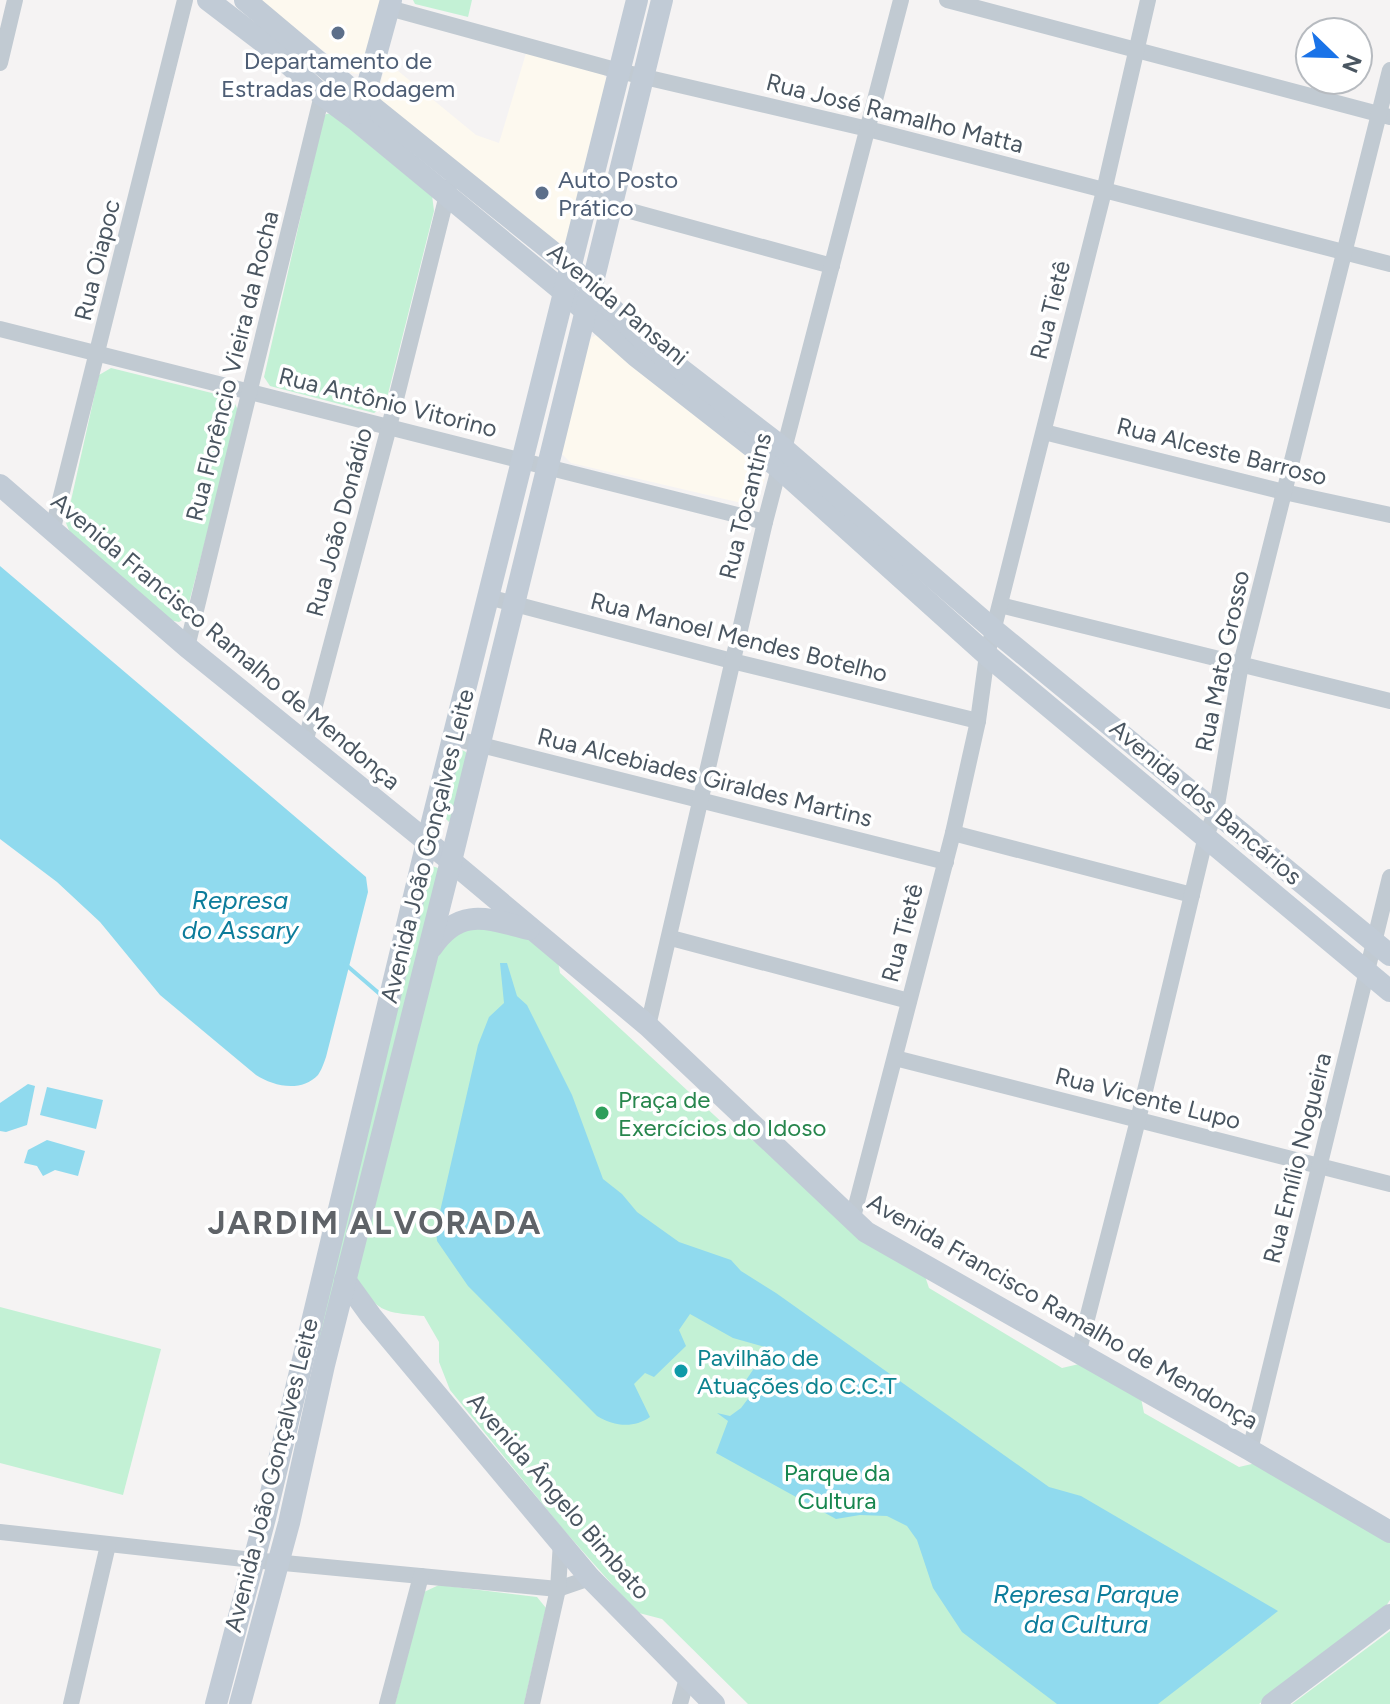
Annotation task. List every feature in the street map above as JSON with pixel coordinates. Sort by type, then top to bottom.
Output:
[{"type":"main road","name":"Avenida Pansani","points":[[208,0],[272,49],[322,95],[361,111],[455,174],[570,266],[643,340],[781,458],[994,630]]},
{"type":"main road","name":"Avenida Pansani","points":[[245,0],[445,194],[636,356],[781,458],[987,655]]},
{"type":"main road","name":"Avenida João Gonçalves Leite","points":[[216,1704],[265,1518],[427,842],[637,0]]},
{"type":"main road","name":"Avenida João Gonçalves Leite","points":[[240,1704],[289,1523],[345,1280],[532,536],[627,142],[656,1]]},
{"type":"main road","points":[[361,111],[390,4]]},
{"type":"main road","points":[[603,135],[627,142]]},
{"type":"main road","points":[[541,387],[565,397]]},
{"type":"main road","name":"Avenida Francisco Ramalho de Mendonça","points":[[0,485],[187,647],[648,1026],[866,1232],[1390,1532]]},
{"type":"main road","points":[[505,528],[532,536]]},
{"type":"main road","name":"Avenida dos Bancários","points":[[994,630],[1383,949]]},
{"type":"main road","name":"Avenida dos Bancários","points":[[987,655],[1390,991]]},
{"type":"main road","points":[[468,679],[495,685]]},
{"type":"main road","points":[[427,954],[442,931],[461,919],[486,918],[535,931]]},
{"type":"main road","name":"Avenida Ângelo Bimbato","points":[[345,1280],[371,1316],[590,1578],[714,1704]]},
{"type":"main road","points":[[336,1319],[371,1316]]},
{"type":"main road","points":[[265,1518],[289,1523]]},
{"type":"main road","points":[[1272,1704],[1390,1615]]},
{"type":"street","points":[[0,63],[15,0]]},
{"type":"street","name":"Rua Oiapoc","points":[[52,532],[185,0]]},
{"type":"street","name":"Rua Tocantins","points":[[648,1026],[671,938],[699,799],[765,522],[901,0]]},
{"type":"street","points":[[947,0],[1384,116]]},
{"type":"street","name":"Rua Tietê","points":[[852,1221],[946,862],[978,721],[987,655],[1104,191],[1148,0]]},
{"type":"street","name":"Rua José Ramalho Matta","points":[[390,4],[619,71],[868,129],[1390,264]]},
{"type":"street","name":"Rua Mato Grosso","points":[[1078,1354],[1206,836],[1216,811],[1241,664],[1345,253],[1384,116],[1390,70]]},
{"type":"street","name":"Rua Florêncio Vieira da Rocha","points":[[187,647],[322,95]]},
{"type":"street","name":"Rua João Donádio","points":[[305,743],[389,427],[445,194],[455,174]]},
{"type":"street","points":[[588,196],[612,206],[832,266]]},
{"type":"street","name":"Rua Antônio Vitorino","points":[[0,329],[765,522]]},
{"type":"street","name":"Rua Alceste Barroso","points":[[1044,432],[1390,515]]},
{"type":"street","name":"Rua Manoel Mendes Botelho","points":[[488,597],[978,721]]},
{"type":"street","points":[[1000,605],[1390,701]]},
{"type":"street","name":"Rua Alcebiades Giraldes Martins","points":[[453,738],[946,862]]},
{"type":"street","points":[[953,833],[1192,895]]},
{"type":"street","name":"Rua Emílio Nogueira","points":[[1250,1450],[1368,971],[1383,949],[1390,877]]},
{"type":"street","points":[[671,938],[909,1001]]},
{"type":"street","name":"Rua Vicente Lupo","points":[[895,1058],[1390,1184]]},
{"type":"street","points":[[0,1532],[279,1563],[558,1589],[590,1578]]},
{"type":"street","points":[[532,1704],[558,1589],[561,1542]]},
{"type":"street","points":[[71,1704],[108,1545]]},
{"type":"street","points":[[387,1704],[421,1576]]},
{"type":"street","points":[[680,1704],[687,1678]]},
{"type":"shaded area","name":"Departamento de Estradas de Rodagem","points":[[260,0],[384,0],[367,66],[358,74],[351,73]]},
{"type":"shaded area","points":[[527,50],[601,71],[611,85],[571,249],[560,249],[384,105],[378,95],[386,61],[476,135],[499,143]]},
{"type":"shaded area","points":[[597,335],[758,465],[765,478],[757,503],[750,505],[571,463],[561,453],[585,348]]},
{"type":"green space","points":[[413,0],[472,0],[468,17],[415,4]]},
{"type":"green space","points":[[336,113],[432,195],[434,211],[385,406],[374,413],[270,386],[264,377],[323,119],[326,114]]},
{"type":"green space","points":[[111,368],[232,398],[239,412],[185,618],[179,622],[169,620],[71,535],[66,523],[99,375]]},
{"type":"green space","points":[[460,749],[466,752],[467,758],[453,818],[449,822],[442,815]]},
{"type":"green space","points":[[432,866],[438,868],[439,876],[326,1344],[315,1345]]},
{"type":"green space","name":"Parque da Cultura","points":[[509,926],[557,955],[560,973],[740,1139],[749,1138],[760,1145],[924,1273],[929,1288],[1062,1368],[1079,1364],[1141,1398],[1144,1413],[1239,1467],[1256,1463],[1390,1541],[1390,1600],[1386,1606],[1259,1704],[748,1704],[662,1619],[639,1613],[633,1608],[562,1528],[450,1390],[439,1362],[439,1342],[424,1316],[382,1308],[354,1275],[432,964],[442,943],[459,927]]},
{"type":"green space","points":[[0,1307],[161,1349],[123,1495],[0,1463]]},
{"type":"green space","points":[[439,1585],[537,1597],[546,1608],[524,1704],[395,1704],[424,1592]]},
{"type":"green space","points":[[1390,1631],[1390,1704],[1292,1704]]},
{"type":"water","name":"Represa do Assary","points":[[0,566],[366,877],[368,892],[326,1057],[319,1073],[311,1081],[287,1086],[256,1075],[160,995],[100,922],[57,882],[0,839]]},
{"type":"water","name":"Represa Parque da Cultura","points":[[500,963],[507,963],[517,996],[527,1005],[572,1095],[603,1179],[622,1194],[637,1212],[679,1242],[731,1260],[741,1271],[1049,1487],[1081,1496],[1278,1611],[1158,1704],[1057,1704],[962,1632],[933,1588],[917,1540],[907,1526],[887,1516],[860,1515],[836,1519],[716,1453],[728,1421],[717,1413],[730,1416],[741,1408],[750,1396],[742,1386],[768,1348],[733,1338],[690,1314],[679,1330],[686,1346],[654,1377],[645,1373],[634,1384],[650,1417],[624,1425],[597,1416],[468,1286],[437,1241],[436,1229],[478,1045],[489,1017],[504,1003]]},
{"type":"water","points":[[28,1084],[35,1086],[27,1125],[0,1131],[0,1103]]},
{"type":"water","points":[[47,1087],[103,1100],[96,1129],[40,1115]]},
{"type":"water","points":[[47,1140],[85,1151],[78,1176],[55,1170],[43,1176],[37,1166],[24,1163],[28,1150]]},
{"type":"waterway","points":[[345,964],[381,995]]},
{"type":"place","name":"Departamento de Estradas de Rodagem","points":[[338,33]]},
{"type":"place","name":"Auto Posto Prático","points":[[542,193]]},
{"type":"place","name":"Praça de Exercícios do Idoso","points":[[602,1113]]},
{"type":"place","name":"Pavilhão de Atuações do C.C.T","points":[[681,1371]]},
{"type":"district","name":"JARDIM ALVORADA","points":[[375,1223]]}]
